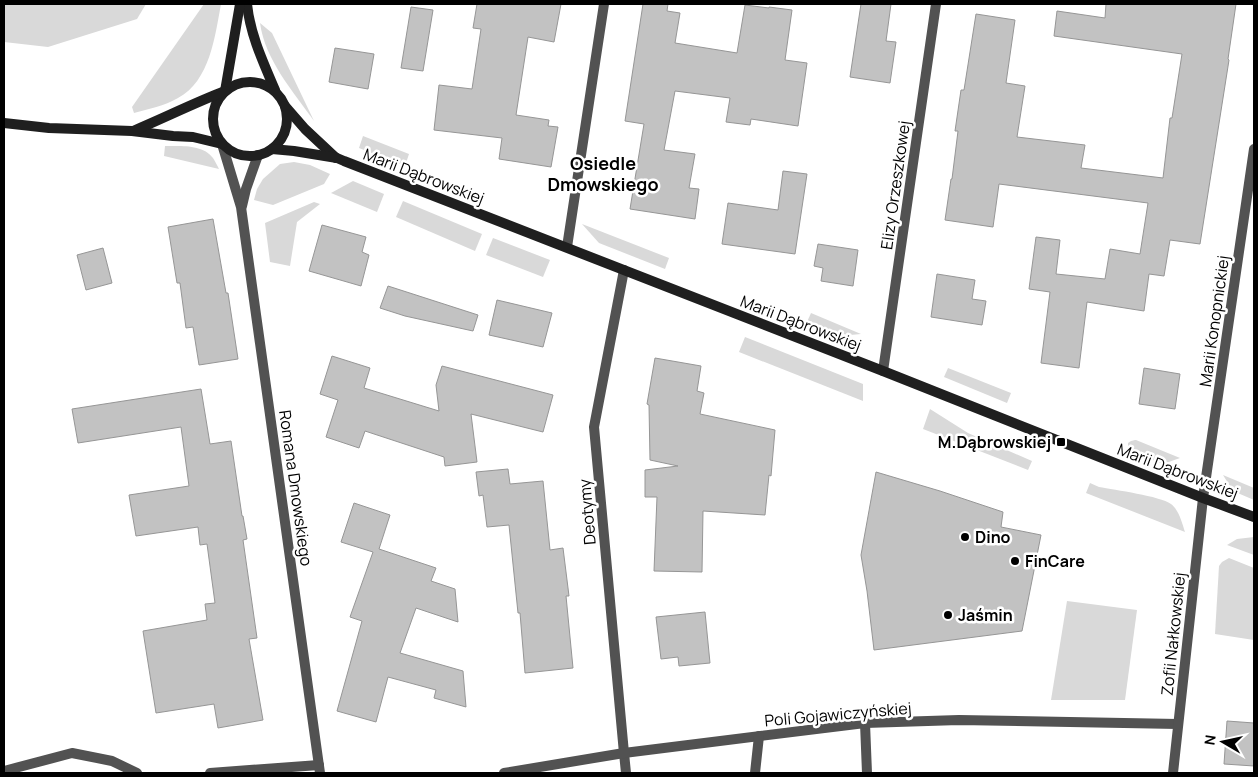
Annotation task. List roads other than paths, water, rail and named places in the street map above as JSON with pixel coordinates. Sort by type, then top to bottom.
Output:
[{"type":"street","points":[[222,144],[213,122],[216,103],[225,91],[240,4]]},
{"type":"street","points":[[4,123],[50,128],[132,131],[193,137],[222,144],[241,155],[258,155],[272,149],[284,134],[288,123],[285,106],[260,56],[248,17],[247,4]]},
{"type":"street","points":[[567,247],[604,4]]},
{"type":"street","name":"Elizy Orzeszkowej","points":[[883,371],[936,4]]},
{"type":"street","points":[[132,131],[237,84],[250,81],[265,84],[276,91]]},
{"type":"street","name":"Marii Dąbrowskiej","points":[[285,106],[305,129],[337,158]]},
{"type":"street","name":"Romana Dmowskiego","points":[[222,144],[242,207],[319,769]]},
{"type":"street","name":"Marii Dąbrowskiej","points":[[272,149],[337,158],[1254,517]]},
{"type":"street","name":"Marii Konopnickiej","points":[[1203,498],[1254,149]]},
{"type":"street","name":"Romana Dmowskiego","points":[[242,207],[258,155]]},
{"type":"street","name":"Deotymy","points":[[624,270],[594,427],[626,773]]},
{"type":"street","name":"Zofii Nałkowskiej","points":[[1173,773],[1203,498]]},
{"type":"street","name":"Poli Gojawiczyńskiej","points":[[504,773],[624,753],[865,723],[959,720],[1178,724]]},
{"type":"street","points":[[865,723],[867,773]]},
{"type":"street","points":[[755,773],[759,736]]},
{"type":"street","points":[[4,771],[72,753],[112,761],[137,773]]},
{"type":"street","points":[[210,773],[319,769]]},
{"type":"place","name":"M.Dąbrowskiej","points":[[1061,442]]},
{"type":"place","name":"Dino","points":[[965,537]]},
{"type":"place","name":"FinCare","points":[[1015,561]]},
{"type":"place","name":"Jaśmin","points":[[948,615]]},
{"type":"district","name":"Osiedle Dmowskiego","points":[[603,173]]}]
